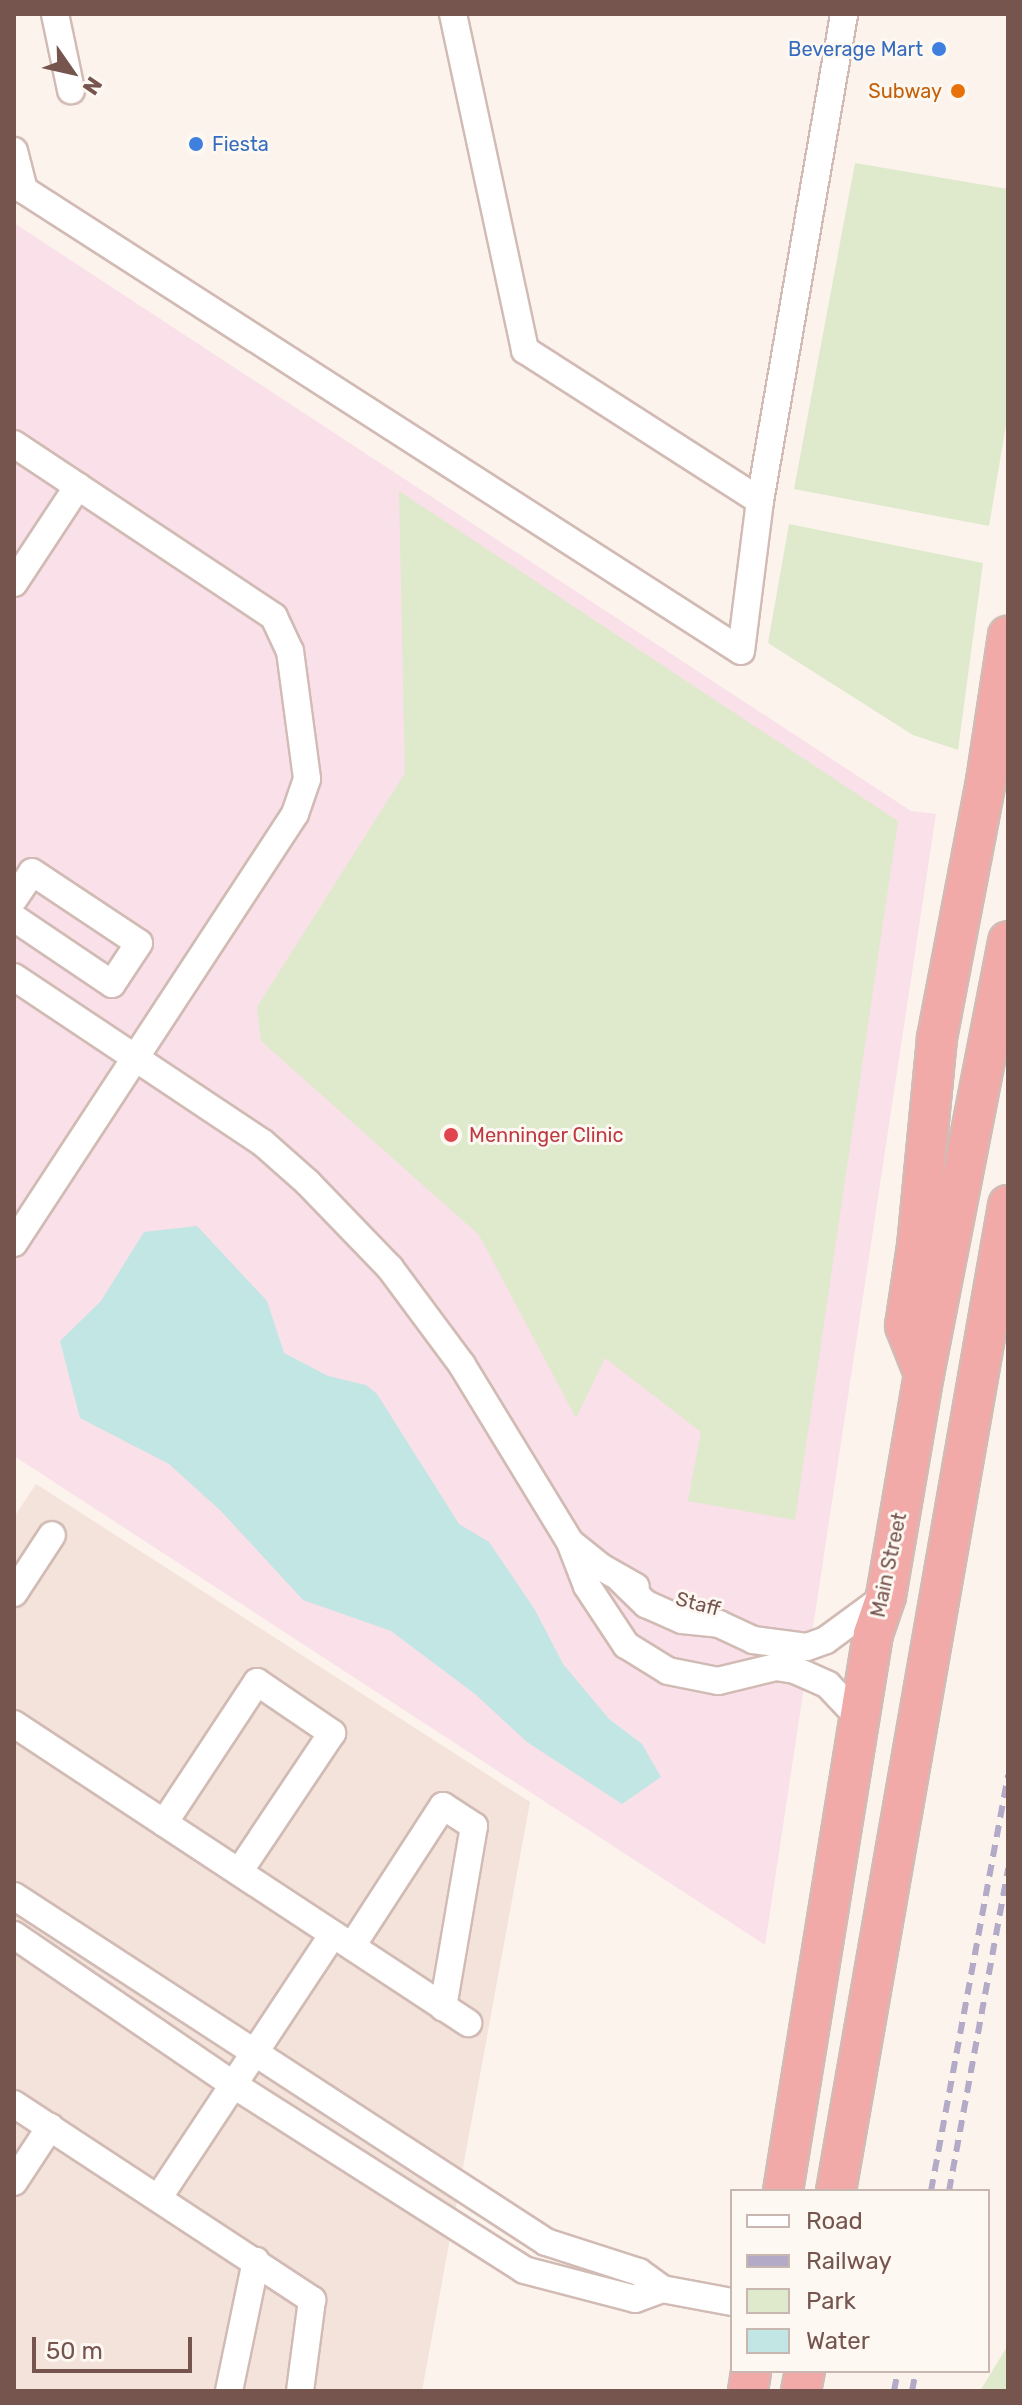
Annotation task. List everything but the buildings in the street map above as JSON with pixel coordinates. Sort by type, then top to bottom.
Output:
[{"type":"highway","points":[[924,1374],[905,1326],[917,1246],[937,1038],[986,781],[1008,636]]},
{"type":"highway","name":"Main Street","points":[[783,2189],[862,1721],[873,1634],[886,1596],[924,1374],[1008,941]]},
{"type":"highway","points":[[836,2189],[1008,1205]]},
{"type":"highway","points":[[930,1642],[1008,1342]]},
{"type":"lane","points":[[55,14],[71,90]]},
{"type":"lane","points":[[453,14],[525,350],[760,501]]},
{"type":"lane","points":[[14,151],[24,190],[741,651],[760,501],[844,14]]},
{"type":"lane","points":[[14,444],[274,617],[290,651],[307,779],[295,814],[14,1243]]},
{"type":"lane","points":[[14,583],[78,486]]},
{"type":"lane","points":[[14,590],[17,597],[14,601]]},
{"type":"lane","points":[[14,899],[32,872],[139,943],[112,984],[14,918]]},
{"type":"lane","points":[[14,977],[263,1143],[308,1183],[390,1268],[462,1365],[570,1542],[575,1563],[612,1628],[633,1650],[668,1671],[718,1681],[742,1678],[770,1656],[818,1644],[886,1596]]},
{"type":"lane","points":[[14,1593],[52,1535]]},
{"type":"lane","name":"Staff","points":[[570,1542],[621,1580],[728,1612],[761,1628],[770,1656]]},
{"type":"lane","points":[[770,1656],[820,1680],[862,1721]]},
{"type":"lane","points":[[164,1823],[257,1682],[332,1733],[239,1872]]},
{"type":"lane","points":[[14,1724],[468,2023]]},
{"type":"lane","points":[[159,2197],[254,2054],[443,1806],[474,1826],[443,2007]]},
{"type":"lane","points":[[14,1896],[546,2242],[639,2272],[662,2289],[730,2302]]},
{"type":"lane","points":[[14,1935],[234,2085],[524,2270],[635,2299],[662,2289]]},
{"type":"lane","points":[[14,2104],[312,2300],[300,2391]]},
{"type":"lane","points":[[14,2182],[50,2127]]},
{"type":"lane","points":[[229,2391],[256,2261]]},
{"type":"shaded area","name":"Menninger Clinic","points":[[14,223],[911,811],[936,814],[765,1945],[14,1456]]},
{"type":"shaded area","points":[[36,1484],[530,1802],[422,2391],[14,2391],[14,1517]]},
{"type":"green space","points":[[855,163],[1008,189],[1008,413],[989,526],[794,489]]},
{"type":"green space","points":[[399,491],[898,821],[795,1520],[688,1501],[701,1432],[605,1358],[576,1418],[479,1235],[261,1041],[257,1007],[405,773]]},
{"type":"green space","points":[[789,524],[983,563],[958,750],[913,735],[768,643]]},
{"type":"green space","points":[[1008,2345],[1008,2391],[980,2391]]},
{"type":"water","points":[[197,1226],[267,1301],[284,1353],[328,1376],[366,1385],[377,1394],[459,1524],[489,1542],[535,1610],[563,1664],[609,1719],[642,1744],[661,1777],[622,1804],[527,1742],[475,1694],[391,1631],[303,1600],[221,1511],[169,1464],[80,1418],[60,1341],[101,1301],[144,1232]]},
{"type":"railway","points":[[931,2189],[1008,1775]]},
{"type":"railway","points":[[949,2189],[1008,1868]]},
{"type":"railway","points":[[894,2391],[898,2373]]},
{"type":"railway","points":[[912,2391],[916,2373]]},
{"type":"place","name":"Beverage Mart","points":[[939,49]]},
{"type":"place","name":"Subway","points":[[958,91]]},
{"type":"place","name":"Fiesta","points":[[196,144]]},
{"type":"place","name":"Menninger Clinic","points":[[451,1135]]}]
